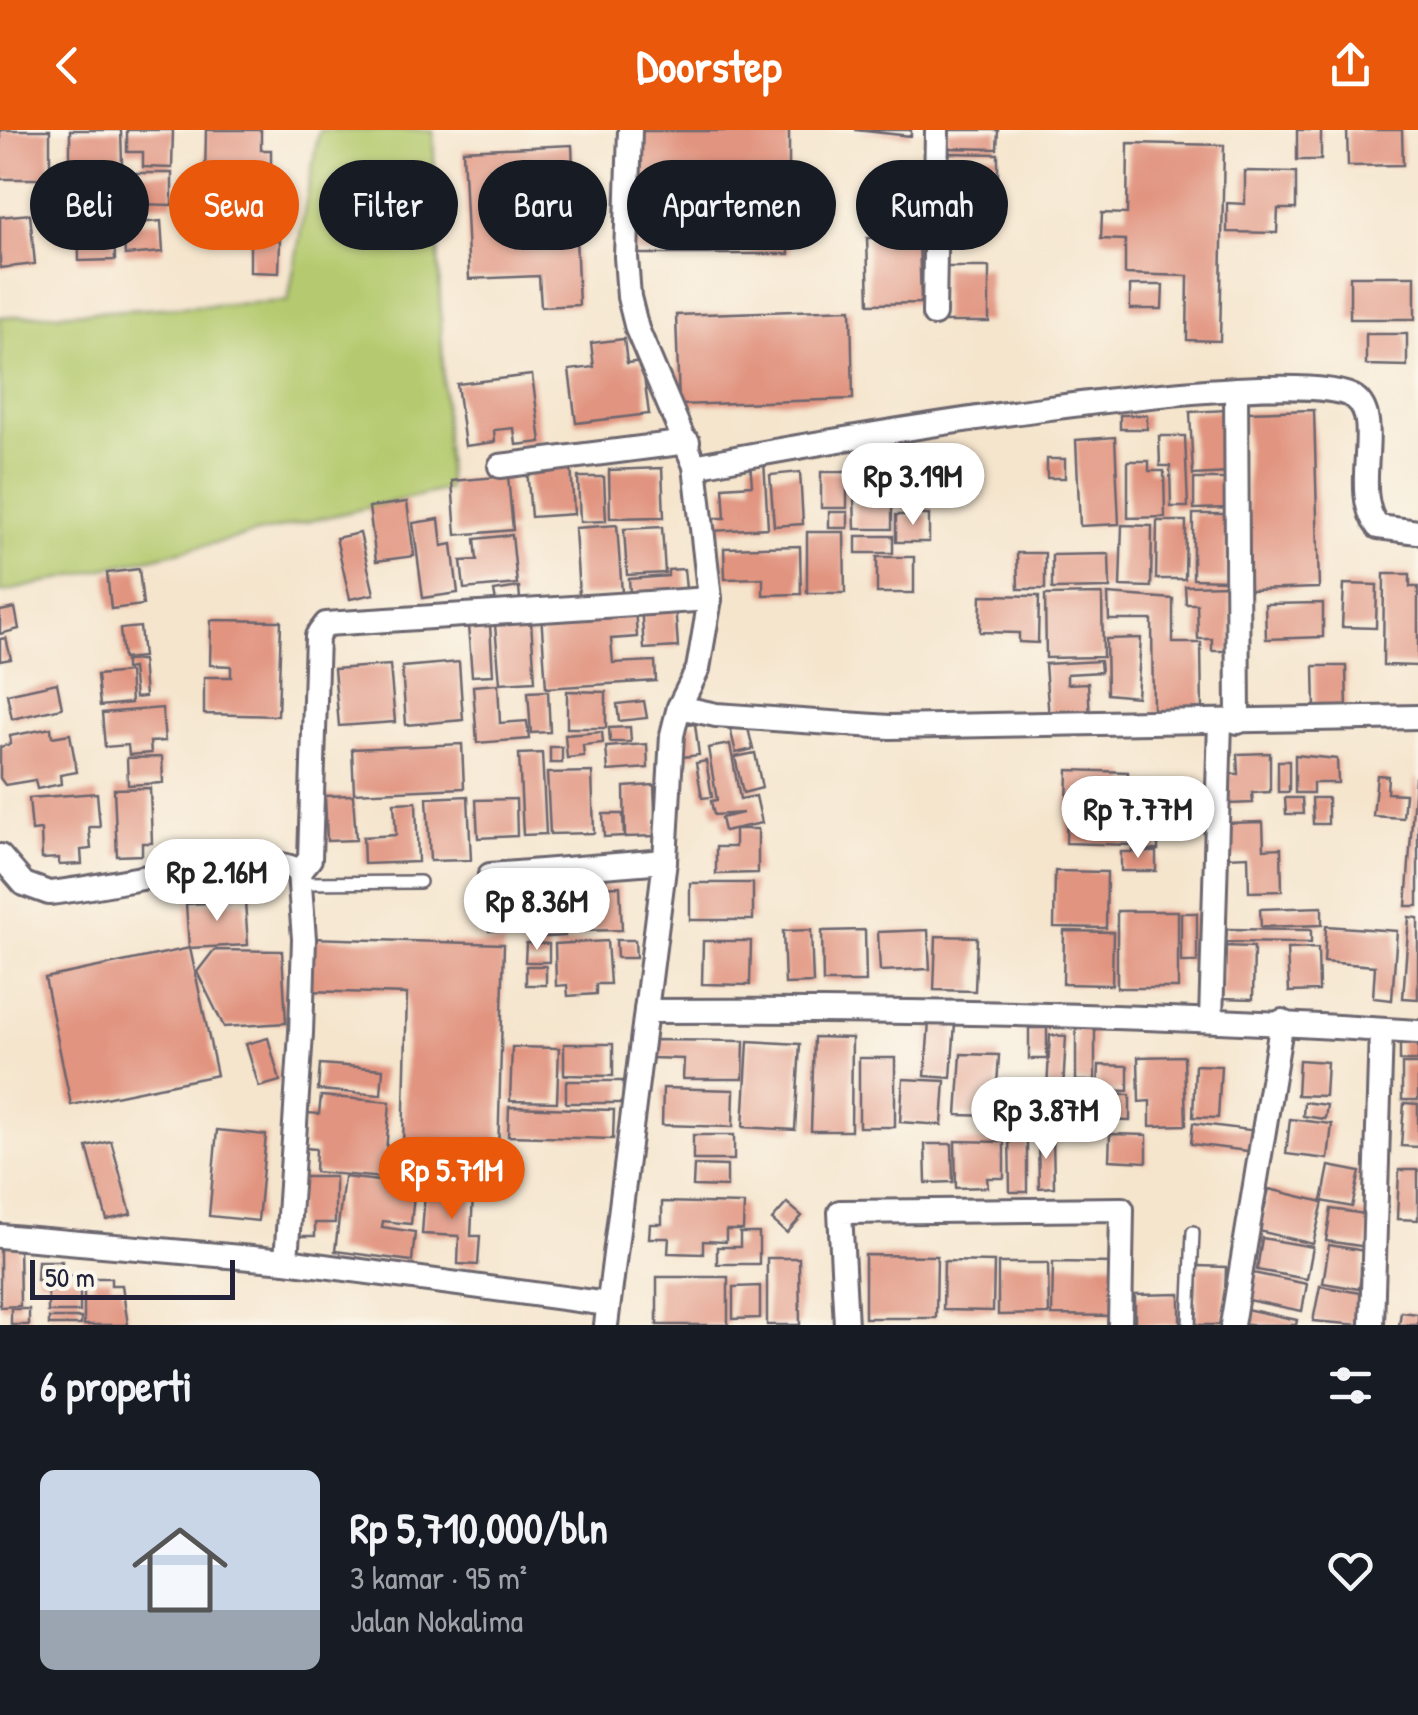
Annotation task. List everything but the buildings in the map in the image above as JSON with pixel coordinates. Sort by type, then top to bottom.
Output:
[{"type":"street","points":[[0,1236],[286,1261],[607,1314],[665,861],[672,735],[679,706],[698,669],[710,599],[695,466],[637,329],[630,297],[626,258],[630,130]]},
{"type":"street","points":[[934,314],[937,130]]},
{"type":"street","points":[[695,466],[993,415],[1236,390],[1342,391],[1355,399],[1367,421],[1367,514],[1378,526],[1418,532]]},
{"type":"street","points":[[1210,1020],[1229,722],[1236,390]]},
{"type":"street","points":[[500,466],[688,442]]},
{"type":"street","points":[[286,1261],[302,1032],[301,878],[310,859],[317,636],[326,624],[710,599]]},
{"type":"street","points":[[679,706],[716,715],[890,726],[1418,717]]},
{"type":"street","points":[[0,856],[24,884],[49,893],[249,862],[283,864],[301,878]]},
{"type":"street","points":[[490,874],[665,861]]},
{"type":"street","points":[[646,1011],[827,1010],[1282,1021],[1418,1032]]},
{"type":"street","points":[[1232,1325],[1282,1021]]},
{"type":"street","points":[[1372,1325],[1381,1030]]},
{"type":"street","points":[[846,1325],[840,1212],[1122,1209],[1120,1325]]},
{"type":"lane","points":[[301,878],[420,882]]},
{"type":"lane","points":[[1189,1325],[1192,1232]]},
{"type":"green space","points":[[319,130],[433,130],[434,160],[319,160],[319,250],[438,250],[448,489],[0,593],[0,317],[288,301]]}]
